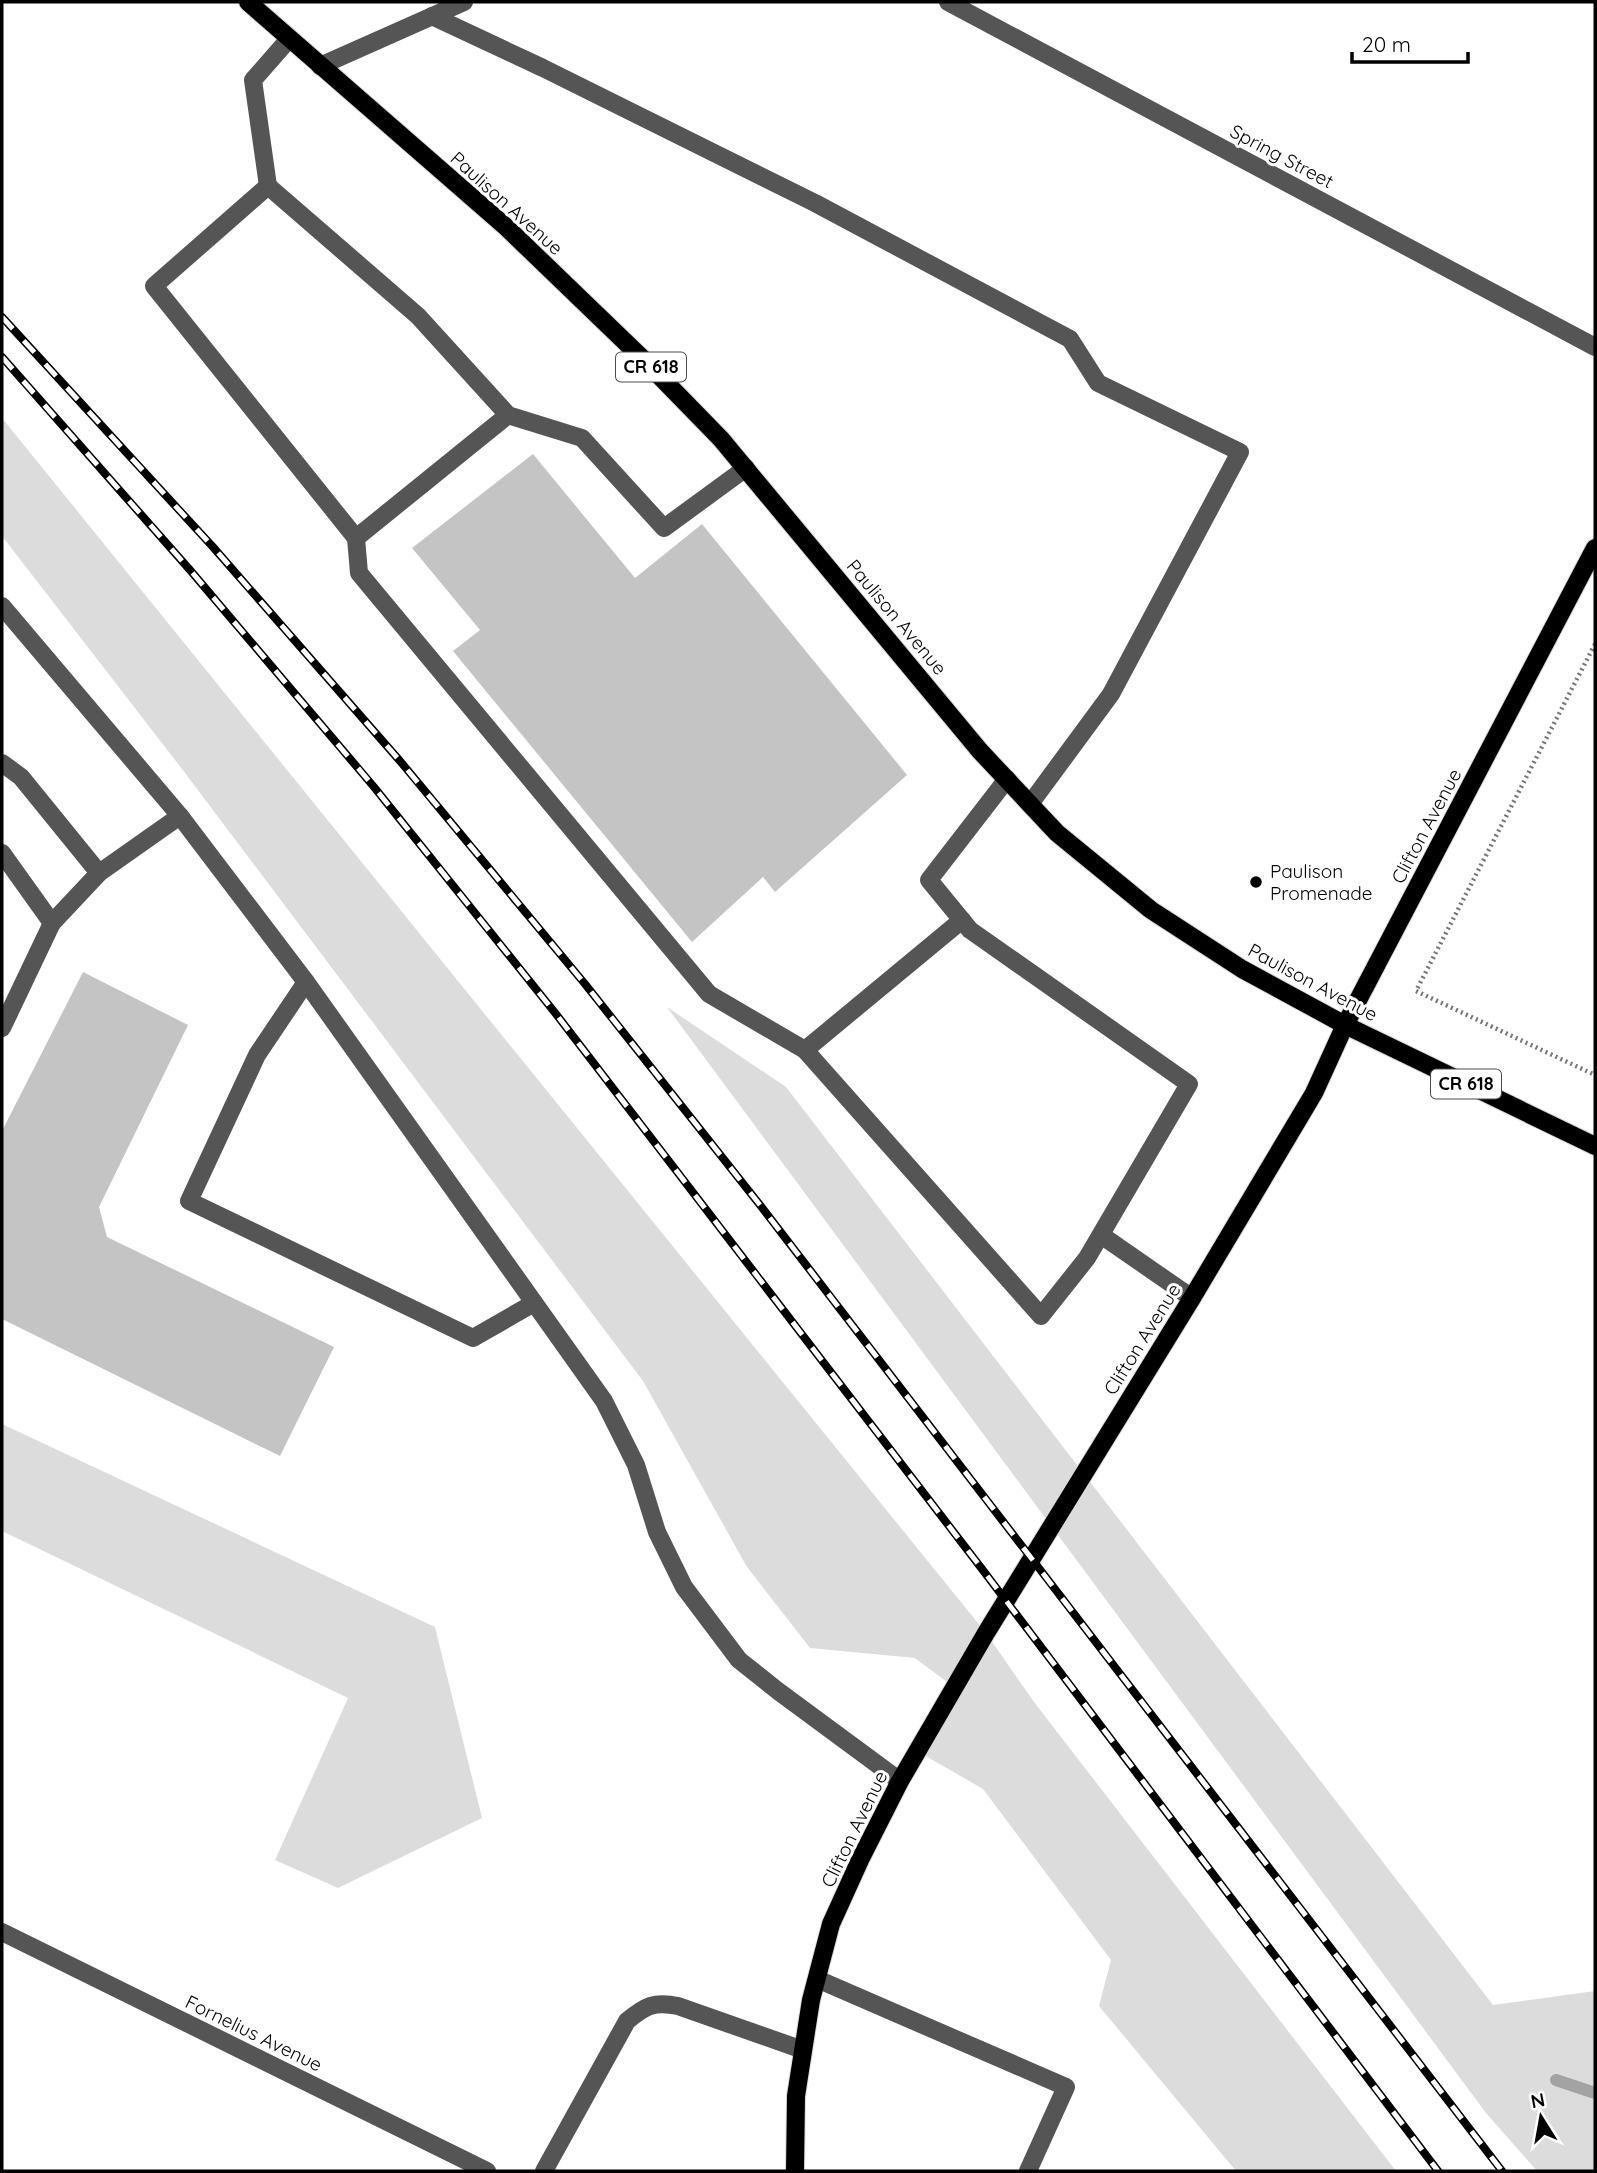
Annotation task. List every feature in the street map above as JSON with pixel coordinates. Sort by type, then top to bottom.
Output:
[{"type":"main road","name":"Paulison Avenue","points":[[248,2],[506,227],[721,439],[980,751],[1057,832],[1151,910],[1242,969],[1345,1025],[1595,1146]]},
{"type":"main road","name":"Clifton Avenue","points":[[795,2171],[796,2096],[817,1979],[831,1924],[860,1860],[900,1781],[986,1633],[1192,1298],[1314,1093],[1345,1025],[1595,548]]},
{"type":"street","points":[[320,66],[464,2]]},
{"type":"street","name":"Spring Street","points":[[948,2],[1595,347]]},
{"type":"street","points":[[432,16],[815,202],[1070,340],[1098,383],[1241,452],[1111,694],[1030,804]]},
{"type":"street","points":[[289,38],[253,80],[268,186],[418,316],[508,415],[582,438],[664,528],[746,468]]},
{"type":"street","points":[[268,186],[153,286],[356,538],[359,573],[709,995],[806,1050],[1041,1316],[1087,1258],[1189,1084],[981,938],[962,920],[929,880],[1007,779]]},
{"type":"street","points":[[356,538],[508,415]]},
{"type":"street","points":[[2,606],[180,816],[306,982],[604,1401],[636,1465],[657,1532],[684,1587],[739,1660],[900,1781]]},
{"type":"street","points":[[2,763],[20,777],[99,873]]},
{"type":"street","points":[[2,1028],[52,923],[99,873],[180,816]]},
{"type":"street","points":[[2,853],[52,923]]},
{"type":"street","points":[[806,1050],[962,920]]},
{"type":"street","points":[[306,982],[257,1055],[189,1201],[473,1338],[534,1303]]},
{"type":"street","points":[[1101,1235],[1192,1298]]},
{"type":"street","name":"Fornelius Avenue","points":[[2,1932],[487,2171]]},
{"type":"street","points":[[817,1979],[1066,2087],[1028,2171]]},
{"type":"street","points":[[544,2171],[627,2021],[643,2007],[663,2003],[678,2006],[803,2050]]},
{"type":"path","points":[[1595,644],[1416,991],[1595,1075]]},
{"type":"shaded area","points":[[2,418],[986,1633],[1034,1702],[1396,2171],[1236,2171],[1099,2006],[1111,1960],[983,1789],[917,1751],[955,1688],[915,1658],[810,1648],[747,1567],[643,1381],[182,769],[2,536]]},
{"type":"shaded area","points":[[667,1007],[786,1087],[1493,2005],[1595,1991],[1595,2171],[1537,2171],[1486,2113]]},
{"type":"shaded area","points":[[2,1424],[435,1627],[482,1818],[338,1888],[275,1860],[348,1698],[2,1531]]},
{"type":"building","points":[[533,454],[635,578],[702,524],[907,775],[775,892],[763,877],[692,942],[453,651],[480,630],[412,548]]},
{"type":"building","points":[[83,972],[188,1025],[99,1207],[107,1237],[334,1347],[280,1456],[2,1319],[2,1131]]},
{"type":"waterway","points":[[1556,2080],[1595,2093]]},
{"type":"railway","points":[[2,317],[213,547],[400,761],[585,984],[760,1205],[1502,2171]]},
{"type":"railway","points":[[2,357],[190,570],[374,787],[556,1014],[982,1569],[1438,2171]]},
{"type":"place","name":"Paulison Promenade","points":[[1256,882]]}]
